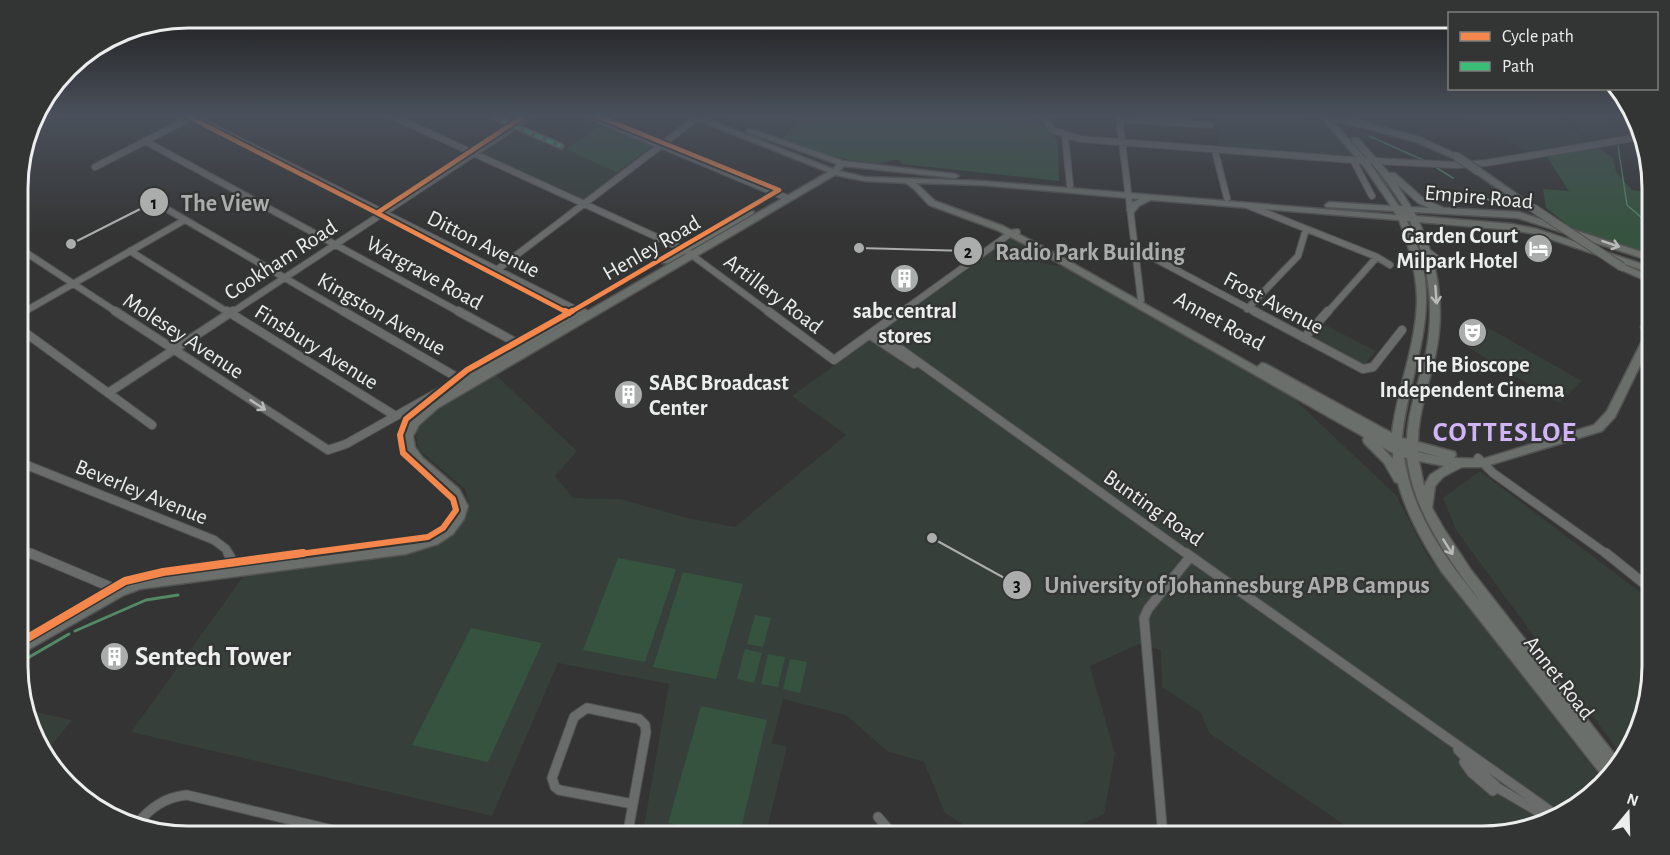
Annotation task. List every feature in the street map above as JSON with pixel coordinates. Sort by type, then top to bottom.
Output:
[{"type":"main road","points":[[794,156],[829,170],[865,179],[907,182],[933,178],[1070,185],[1130,193]]},
{"type":"main road","points":[[822,156],[837,161],[952,181],[1130,193]]},
{"type":"main road","points":[[1361,156],[1401,212]]},
{"type":"main road","points":[[1372,156],[1421,201],[1438,209],[1457,213]]},
{"type":"main road","points":[[1455,156],[1622,267],[1642,276]]},
{"type":"main road","name":"Henley Road","points":[[28,644],[120,591],[140,584],[406,549],[428,544],[446,534],[460,515],[459,499],[414,457],[408,442],[413,424],[462,383],[829,170],[837,161]]},
{"type":"main road","points":[[1380,164],[1411,238],[1417,259],[1422,306],[1418,342],[1399,416],[1397,446]]},
{"type":"main road","name":"Annet Road","points":[[933,178],[932,192],[939,200],[992,220],[1397,446]]},
{"type":"main road","name":"Annet Road","points":[[907,182],[917,187],[932,203],[1014,232]]},
{"type":"main road","name":"Empire Road","points":[[1130,193],[1148,198],[1291,209],[1525,216],[1642,255]]},
{"type":"main road","name":"Empire Road","points":[[1130,193],[1401,212],[1414,219],[1527,229],[1642,267]]},
{"type":"main road","points":[[1131,210],[1136,204],[1148,198]]},
{"type":"main road","points":[[1410,450],[1418,399],[1434,333],[1437,298],[1428,252],[1414,219]]},
{"type":"main road","points":[[1423,237],[1426,227],[1447,222]]},
{"type":"main road","name":"Annet Road","points":[[1140,302],[1349,425],[1410,450],[1419,487],[1431,517],[1452,553],[1608,764]]},
{"type":"main road","points":[[1431,517],[1427,497],[1431,482],[1443,471],[1571,438],[1599,428],[1611,414],[1642,350]]},
{"type":"main road","points":[[1349,425],[1380,450],[1394,468],[1405,490]]},
{"type":"main road","name":"Annet Road","points":[[1397,446],[1405,490],[1425,536],[1445,567],[1608,764]]},
{"type":"main road","points":[[1410,450],[1482,460]]},
{"type":"main road","points":[[1410,450],[1464,464]]},
{"type":"street","points":[[95,167],[116,156]]},
{"type":"street","name":"Wargrave Road","points":[[172,156],[524,347]]},
{"type":"street","name":"Ditton Avenue","points":[[272,156],[583,314]]},
{"type":"street","name":"Cookham Road","points":[[108,393],[469,156]]},
{"type":"street","name":"Artillery Road","points":[[479,156],[688,252],[834,360],[873,333]]},
{"type":"street","points":[[498,269],[648,156]]},
{"type":"street","points":[[685,156],[783,196]]},
{"type":"street","points":[[1067,156],[1070,185]]},
{"type":"street","points":[[1124,156],[1140,302]]},
{"type":"street","points":[[1216,156],[1227,198]]},
{"type":"street","points":[[1290,156],[1365,160],[1380,164],[1445,165],[1486,163],[1528,156]]},
{"type":"street","points":[[1353,160],[1372,196]]},
{"type":"street","name":"Kingston Avenue","points":[[153,201],[462,383]]},
{"type":"street","points":[[1249,206],[1377,257],[1390,265]]},
{"type":"street","points":[[1287,221],[1283,213],[1291,209]]},
{"type":"street","points":[[29,308],[183,220]]},
{"type":"street","points":[[1247,309],[1298,256],[1306,229]]},
{"type":"street","points":[[873,333],[1014,232]]},
{"type":"street","name":"Frost Avenue","points":[[1135,248],[1247,309],[1365,369],[1373,367],[1402,330]]},
{"type":"street","name":"Finsbury Avenue","points":[[130,251],[394,415]]},
{"type":"street","points":[[1428,252],[1446,265]]},
{"type":"street","name":"Molesey Avenue","points":[[29,255],[330,450]]},
{"type":"street","points":[[1304,338],[1377,257]]},
{"type":"street","name":"Bunting Road","points":[[873,333],[1445,736],[1506,784],[1550,811]]},
{"type":"street","points":[[29,335],[152,425]]},
{"type":"street","name":"Henley Road","points":[[330,450],[346,444],[446,387],[462,383]]},
{"type":"street","points":[[1482,460],[1493,473],[1642,582]]},
{"type":"street","name":"Beverley Avenue","points":[[28,466],[214,540],[226,549],[238,571]]},
{"type":"street","points":[[28,555],[120,591]]},
{"type":"street","points":[[1161,826],[1143,627],[1148,609],[1190,556]]},
{"type":"street","points":[[629,826],[633,804],[646,732],[645,725],[635,718],[591,709],[580,711],[570,727],[552,778],[553,783],[559,790],[633,804]]},
{"type":"street","name":"Bunting Road","points":[[1445,736],[1489,781],[1542,814]]},
{"type":"street","points":[[140,819],[164,800],[177,795],[188,795],[316,826]]},
{"type":"street","points":[[878,817],[886,826]]},
{"type":"shaded area","points":[[479,156],[644,156],[585,203]]},
{"type":"shaded area","points":[[1324,156],[1353,156],[1352,158]]},
{"type":"shaded area","points":[[1014,236],[1032,246],[1034,258],[1042,263],[1071,269],[1292,397],[1396,495],[1427,555],[1599,775],[1571,800],[1533,818],[1513,823],[1492,826],[1346,826],[1209,733],[1201,713],[1162,687],[1161,650],[1139,644],[1090,666],[1115,754],[1104,814],[1077,826],[966,826],[945,813],[924,762],[887,751],[846,715],[783,699],[772,743],[787,747],[768,826],[644,826],[669,684],[558,663],[492,816],[131,732],[245,574],[429,547],[463,521],[469,504],[465,489],[419,450],[417,430],[429,415],[496,375],[577,451],[555,476],[573,498],[620,499],[687,518],[735,527],[846,435],[792,396]]},
{"type":"shaded area","points":[[1469,317],[1582,381],[1559,403],[1460,342],[1459,325]]},
{"type":"shaded area","points":[[1325,325],[1376,351],[1364,365],[1313,338]]},
{"type":"shaded area","points":[[1480,471],[1642,593],[1640,688],[1633,718],[1618,750],[1456,530],[1443,498]]},
{"type":"shaded area","points":[[35,712],[72,720],[50,747]]},
{"type":"green space","points":[[581,156],[638,156],[617,172]]},
{"type":"green space","points":[[836,156],[1058,156],[1059,181],[902,164],[899,160],[881,163]]},
{"type":"green space","points":[[1610,156],[1613,158],[1616,172],[1632,190],[1642,192],[1642,251],[1570,227],[1546,208],[1543,189],[1569,191],[1547,157]]},
{"type":"green space","points":[[618,558],[676,569],[645,662],[583,650]]},
{"type":"green space","points":[[683,572],[743,584],[716,679],[653,667]]},
{"type":"green space","points":[[755,615],[771,618],[763,647],[747,644]]},
{"type":"green space","points":[[471,628],[542,643],[488,762],[412,745]]},
{"type":"green space","points":[[745,649],[762,653],[754,683],[737,679]]},
{"type":"green space","points":[[768,654],[785,657],[778,687],[761,684]]},
{"type":"green space","points":[[790,659],[807,662],[800,693],[783,689]]},
{"type":"green space","points":[[701,706],[767,720],[742,826],[683,826],[668,823]]},
{"type":"waterway","points":[[1414,156],[1423,160]]},
{"type":"waterway","points":[[1620,156],[1627,205],[1642,218]]},
{"type":"waterway","points":[[1437,168],[1453,178]]},
{"type":"waterway","points":[[1484,197],[1499,206]]},
{"type":"waterway","points":[[75,631],[146,600],[178,595]]},
{"type":"waterway","points":[[28,658],[69,634]]},
{"type":"cycle path","points":[[265,156],[377,213]]},
{"type":"cycle path","points":[[464,156],[377,213],[569,313]]},
{"type":"cycle path","points":[[695,156],[779,190]]},
{"type":"cycle path","points":[[28,638],[125,581],[163,572],[428,537],[443,528],[456,510],[453,499],[403,453],[400,435],[406,419],[467,370],[779,190]]},
{"type":"place","name":"The View","points":[[71,244]]},
{"type":"place","name":"Radio Park Building","points":[[859,248]]},
{"type":"place","name":"Garden Court Milpark Hotel","points":[[1539,248]]},
{"type":"place","name":"sabc central stores","points":[[905,278]]},
{"type":"place","name":"The Bioscope Independent Cinema","points":[[1472,332]]},
{"type":"place","name":"SABC Broadcast Center","points":[[628,395]]},
{"type":"place","name":"University of Johannesburg APB Campus","points":[[932,538]]},
{"type":"place","name":"Sentech Tower","points":[[114,656]]},
{"type":"district","name":"COTTESLOE","points":[[1505,431]]}]
